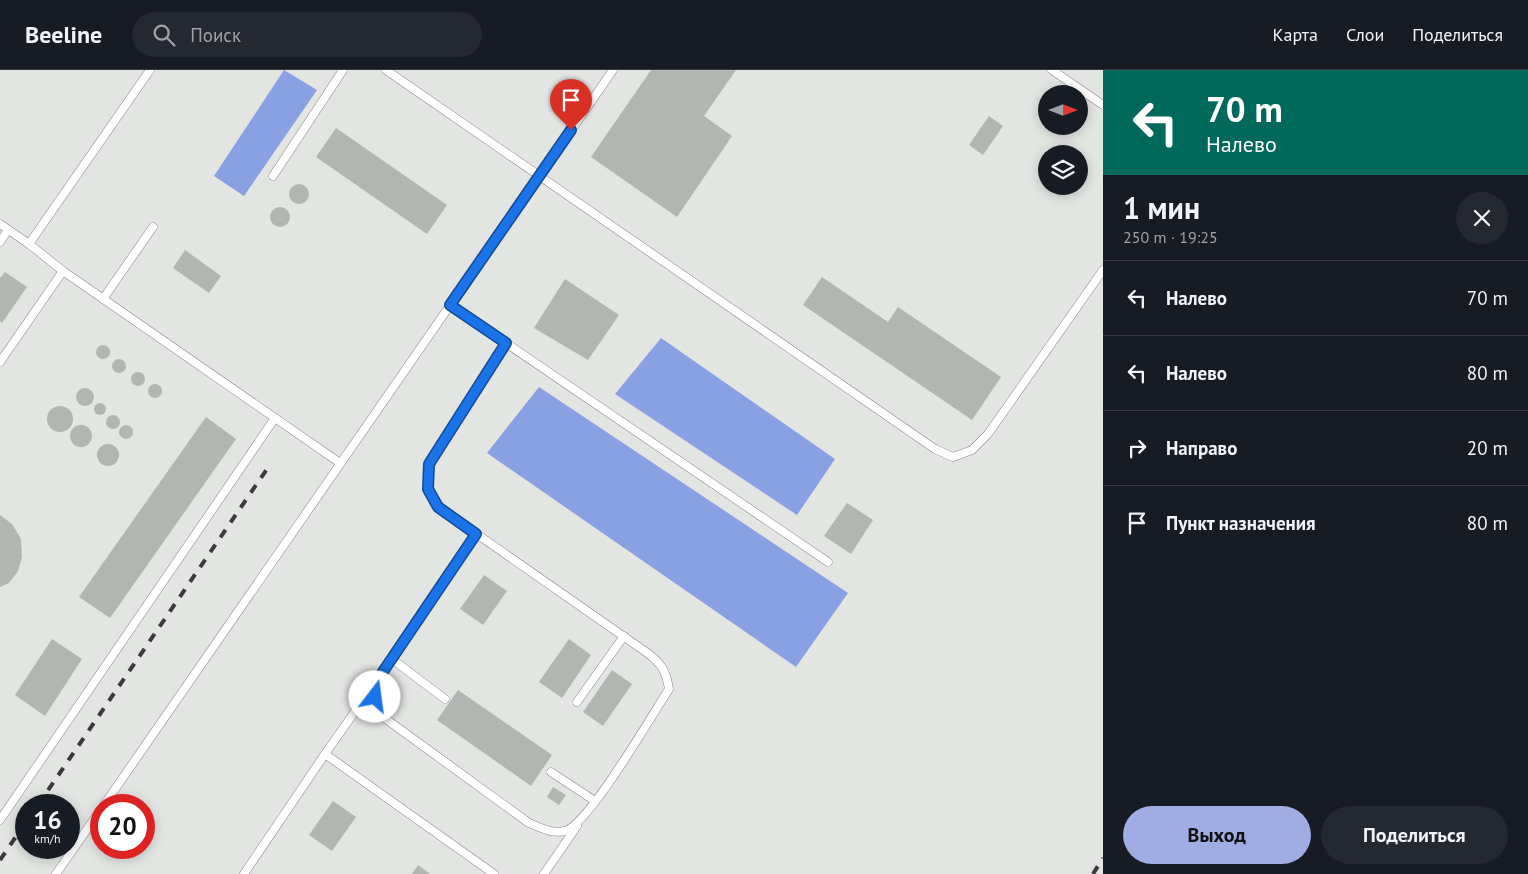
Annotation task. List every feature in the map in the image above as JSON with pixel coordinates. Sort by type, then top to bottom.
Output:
[{"type":"lane","points":[[29,244],[150,70]]},
{"type":"lane","points":[[273,176],[343,70]]},
{"type":"lane","points":[[386,70],[936,449],[953,457],[972,450],[988,434],[1103,270]]},
{"type":"lane","points":[[112,794],[613,70]]},
{"type":"lane","points":[[1052,70],[1103,105]]},
{"type":"lane","points":[[0,224],[63,271],[340,463]]},
{"type":"lane","points":[[103,299],[153,227]]},
{"type":"lane","points":[[0,242],[8,230]]},
{"type":"lane","points":[[0,362],[63,271]]},
{"type":"lane","points":[[450,305],[828,562]]},
{"type":"lane","points":[[506,343],[429,464],[428,489],[438,507],[624,636],[661,664],[667,674],[669,689],[544,874]]},
{"type":"lane","points":[[0,820],[275,418]]},
{"type":"lane","points":[[244,874],[476,534]]},
{"type":"lane","points":[[577,702],[624,636]]},
{"type":"lane","points":[[392,659],[445,699]]},
{"type":"lane","points":[[376,682],[375,697],[380,714],[529,823],[553,833],[567,830],[579,823]]},
{"type":"lane","points":[[325,754],[494,874]]},
{"type":"lane","points":[[551,772],[595,801]]},
{"type":"lane","points":[[56,874],[90,825]]},
{"type":"water","points":[[284,70],[317,90],[244,196],[214,176]]},
{"type":"water","points":[[661,338],[835,459],[797,515],[615,394]]},
{"type":"water","points":[[539,387],[848,593],[796,667],[487,453]]},
{"type":"building","points":[[651,70],[736,70],[704,116],[732,136],[677,217],[591,157]]},
{"type":"building","points":[[989,116],[1003,126],[983,155],[969,145]]},
{"type":"building","points":[[336,128],[447,205],[427,234],[316,157]]},
{"type":"building","points":[[295,184],[303,184],[309,190],[309,198],[303,204],[295,204],[289,198],[289,190]]},
{"type":"building","points":[[280,207],[287,210],[290,217],[287,224],[280,227],[273,224],[270,217],[273,210]]},
{"type":"building","points":[[185,250],[221,276],[209,293],[173,268]]},
{"type":"building","points":[[5,272],[27,287],[2,323],[0,321],[0,278]]},
{"type":"building","points":[[822,277],[888,322],[898,307],[1001,377],[972,420],[803,305]]},
{"type":"building","points":[[565,279],[619,315],[588,360],[534,328]]},
{"type":"building","points":[[103,345],[108,347],[110,352],[108,357],[103,359],[98,357],[96,352],[98,347]]},
{"type":"building","points":[[119,359],[124,361],[126,366],[124,371],[119,373],[114,371],[112,366],[114,361]]},
{"type":"building","points":[[138,372],[143,374],[145,379],[143,384],[138,386],[133,384],[131,379],[133,374]]},
{"type":"building","points":[[152,384],[158,384],[162,391],[158,398],[152,398],[148,394],[148,388]]},
{"type":"building","points":[[85,388],[91,391],[94,397],[91,403],[85,406],[79,403],[76,397],[79,391]]},
{"type":"building","points":[[98,403],[102,403],[106,409],[102,415],[98,415],[94,411],[94,407]]},
{"type":"building","points":[[60,406],[69,410],[73,419],[69,428],[60,432],[51,428],[47,419],[51,410]]},
{"type":"building","points":[[113,415],[118,417],[120,422],[118,427],[113,429],[108,427],[106,422],[108,417]]},
{"type":"building","points":[[206,417],[236,439],[110,618],[79,597]]},
{"type":"building","points":[[81,425],[89,428],[92,436],[89,444],[81,447],[73,444],[70,436],[73,428]]},
{"type":"building","points":[[126,425],[131,427],[133,432],[131,437],[126,439],[121,437],[119,432],[121,427]]},
{"type":"building","points":[[108,444],[116,447],[119,455],[116,463],[108,466],[100,463],[97,455],[100,447]]},
{"type":"building","points":[[847,503],[873,520],[851,554],[824,536]]},
{"type":"building","points":[[0,515],[12,524],[21,539],[22,557],[18,571],[9,583],[0,587]]},
{"type":"building","points":[[484,575],[507,591],[483,625],[460,609]]},
{"type":"building","points":[[52,639],[82,659],[45,716],[15,695]]},
{"type":"building","points":[[569,639],[591,655],[562,698],[539,682]]},
{"type":"building","points":[[612,670],[632,684],[603,726],[583,712]]},
{"type":"building","points":[[458,690],[552,755],[531,786],[437,720]]},
{"type":"building","points":[[553,787],[566,795],[559,805],[547,797]]},
{"type":"building","points":[[333,801],[356,817],[332,851],[309,835]]},
{"type":"building","points":[[418,865],[430,874],[412,874]]},
{"type":"railway","points":[[45,794],[269,466]]},
{"type":"railway","points":[[0,860],[15,838]]},
{"type":"railway","points":[[1093,874],[1103,858]]},
{"type":"route","points":[[375,697],[376,682],[476,534],[438,507],[428,489],[429,464],[506,343],[450,305],[571,130]]}]
